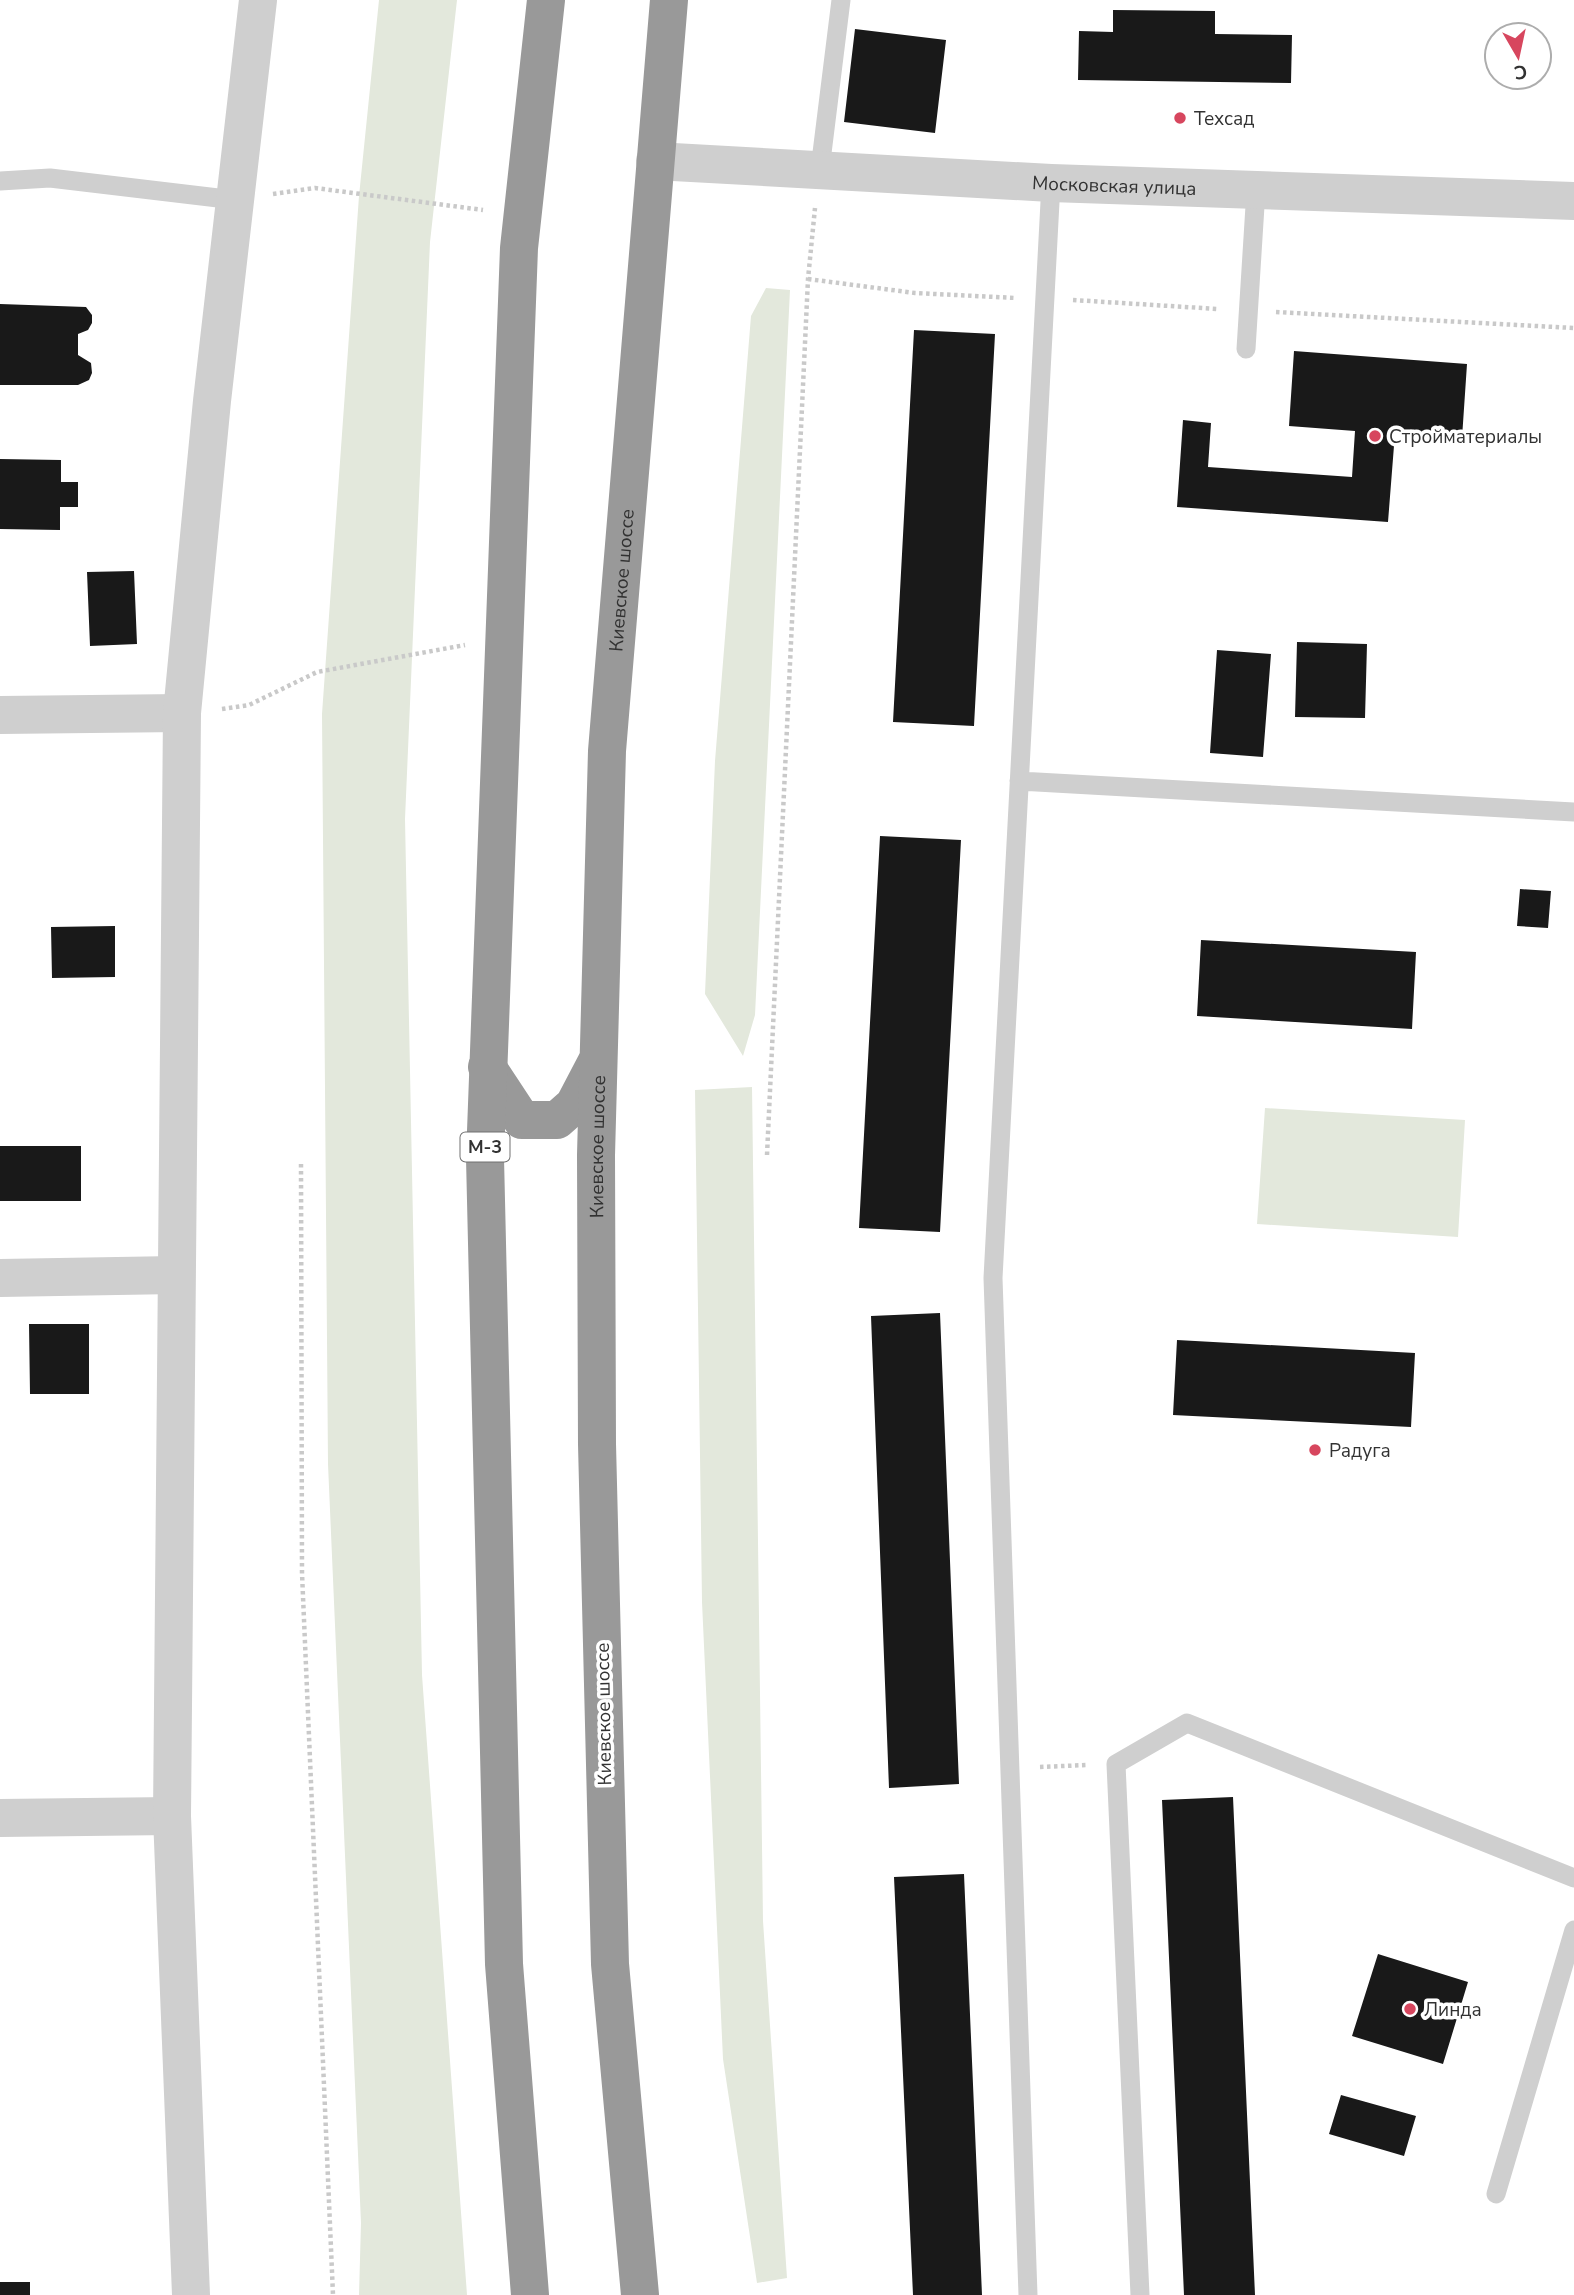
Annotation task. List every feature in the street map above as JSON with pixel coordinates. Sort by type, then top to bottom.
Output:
[{"type":"highway","name":"М-3","points":[[530,2295],[504,1964],[485,1158],[519,248],[546,0]]},
{"type":"highway","name":"Киевское шоссе","points":[[640,2295],[610,1964],[597,1444],[598,1059],[607,751],[669,0]]},
{"type":"highway","points":[[487,1067],[522,1120],[556,1120],[575,1105],[598,1059]]},
{"type":"street","points":[[191,2295],[172,1816],[183,713],[212,401],[258,0]]},
{"type":"street","name":"Московская улица","points":[[655,161],[1051,183],[1574,201]]},
{"type":"street","points":[[0,715],[183,713]]},
{"type":"street","points":[[0,1278],[176,1275]]},
{"type":"street","points":[[0,1818],[172,1816]]},
{"type":"lane","points":[[820,169],[841,0]]},
{"type":"lane","points":[[0,181],[50,178],[235,200]]},
{"type":"lane","points":[[1028,2295],[993,1278],[1051,183]]},
{"type":"lane","points":[[1246,349],[1256,190]]},
{"type":"lane","points":[[1019,781],[1574,812]]},
{"type":"lane","points":[[1140,2295],[1116,1763],[1187,1723],[1574,1878]]},
{"type":"lane","points":[[1496,2194],[1574,1930]]},
{"type":"path","points":[[767,1155],[808,279],[820,169]]},
{"type":"path","points":[[235,200],[315,188],[487,211]]},
{"type":"path","points":[[808,279],[915,293],[1574,328]]},
{"type":"path","points":[[183,713],[249,705],[317,672],[476,643]]},
{"type":"path","points":[[301,1164],[302,1573],[333,2295]]},
{"type":"path","points":[[1009,1768],[1116,1763]]},
{"type":"shaded area","points":[[379,0],[457,0],[430,242],[405,819],[422,1675],[467,2295],[359,2295],[361,2223],[328,1464],[322,714],[359,196]]},
{"type":"shaded area","points":[[766,288],[790,290],[755,1015],[743,1056],[705,994],[715,761],[751,316]]},
{"type":"shaded area","points":[[752,1087],[763,1921],[787,2278],[757,2283],[723,2059],[702,1602],[695,1090]]},
{"type":"shaded area","points":[[1265,1108],[1465,1120],[1458,1237],[1257,1224]]},
{"type":"building","points":[[1113,10],[1215,11],[1215,34],[1292,35],[1291,83],[1078,80],[1079,31],[1113,32]]},
{"type":"building","points":[[855,29],[946,40],[935,133],[844,122]]},
{"type":"building","points":[[0,304],[86,307],[92,315],[92,323],[88,330],[78,334],[78,355],[91,363],[92,373],[89,380],[78,385],[0,385]]},
{"type":"building","points":[[914,330],[995,334],[974,726],[893,722]]},
{"type":"building","name":"Стройматериалы","points":[[1294,351],[1467,364],[1462,438],[1395,433],[1388,522],[1177,507],[1183,420],[1211,423],[1208,467],[1352,477],[1355,431],[1289,426]]},
{"type":"building","points":[[0,459],[61,460],[61,482],[78,482],[78,507],[60,507],[60,530],[0,529]]},
{"type":"building","points":[[134,571],[137,644],[90,646],[87,572]]},
{"type":"building","points":[[1297,642],[1367,644],[1365,718],[1295,717]]},
{"type":"building","points":[[1217,650],[1271,654],[1263,757],[1210,753]]},
{"type":"building","points":[[880,836],[961,840],[940,1232],[859,1228]]},
{"type":"building","points":[[1520,889],[1551,891],[1548,928],[1517,926]]},
{"type":"building","points":[[115,926],[115,977],[52,978],[51,927]]},
{"type":"building","points":[[1201,940],[1416,952],[1412,1029],[1197,1016]]},
{"type":"building","points":[[0,1146],[81,1146],[81,1201],[0,1201]]},
{"type":"building","points":[[940,1313],[959,1784],[889,1788],[871,1316]]},
{"type":"building","points":[[29,1324],[89,1324],[89,1394],[30,1394]]},
{"type":"building","points":[[1177,1340],[1415,1353],[1411,1427],[1173,1415]]},
{"type":"building","points":[[1233,1797],[1255,2295],[1184,2295],[1162,1800]]},
{"type":"building","points":[[964,1874],[982,2295],[913,2295],[894,1877]]},
{"type":"building","name":"Линда","points":[[1378,1954],[1468,1982],[1443,2064],[1352,2036]]},
{"type":"building","points":[[1341,2095],[1416,2116],[1404,2156],[1329,2134]]},
{"type":"building","points":[[0,2282],[30,2282],[30,2295],[0,2295]]},
{"type":"place","name":"Техсад","points":[[1180,118]]},
{"type":"place","name":"Стройматериалы","points":[[1375,436]]},
{"type":"place","name":"Радуга","points":[[1315,1450]]},
{"type":"place","name":"Линда","points":[[1410,2009]]}]
